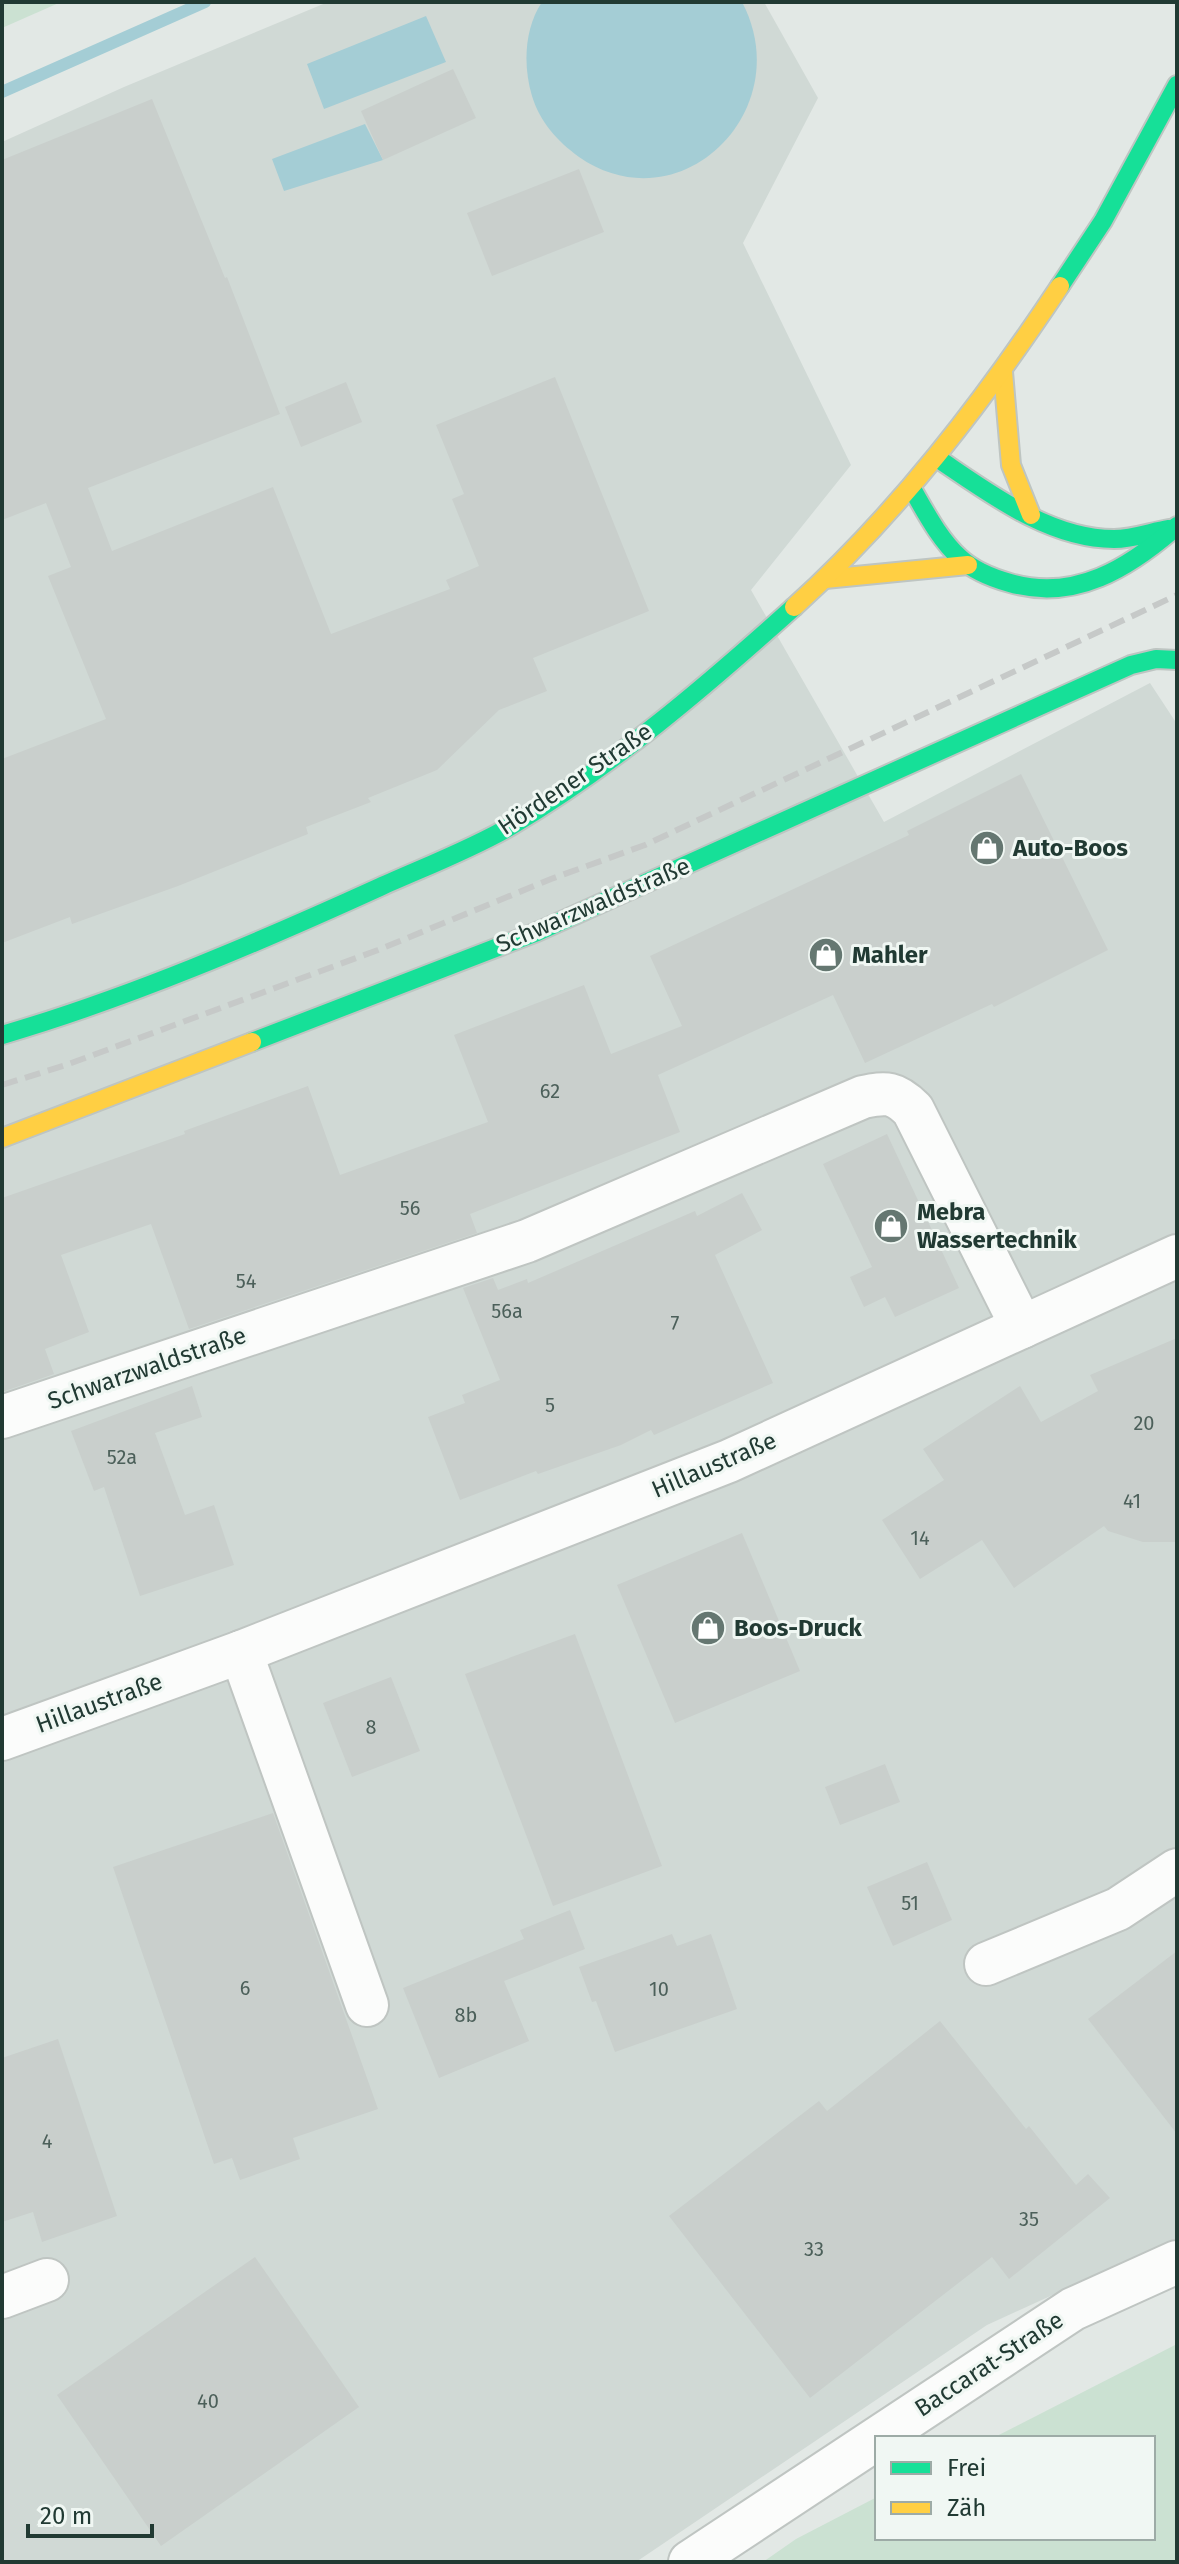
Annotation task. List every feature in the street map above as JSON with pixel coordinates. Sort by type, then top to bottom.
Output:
[{"type":"street","name":"Hördener Straße","points":[[2,1035],[59,1018],[288,929],[510,827],[638,740],[735,660],[825,579],[937,458],[1003,372],[1103,221],[1177,85]]},
{"type":"street","points":[[1003,372],[1011,465],[1031,515]]},
{"type":"street","points":[[937,458],[993,497],[1070,533],[1113,539],[1176,527]]},
{"type":"street","points":[[911,487],[939,532],[968,565],[1008,585],[1045,589],[1092,583],[1134,561],[1176,527]]},
{"type":"street","points":[[825,579],[968,565]]},
{"type":"street","name":"Schwarzwaldstraße","points":[[2,1138],[537,932],[1131,665],[1156,659],[1177,660]]},
{"type":"street","name":"Schwarzwaldstraße","points":[[2,1417],[527,1241],[863,1097],[885,1092],[902,1100],[913,1110],[1022,1327]]},
{"type":"street","name":"Hillaustraße","points":[[2,1739],[241,1652],[729,1461],[1177,1256]]},
{"type":"street","points":[[241,1652],[367,2005]]},
{"type":"street","points":[[986,1964],[1118,1909],[1177,1870]]},
{"type":"street","name":"Baccarat-Straße","points":[[881,2436],[1073,2309],[1177,2262]]},
{"type":"street","points":[[2,2297],[47,2280]]},
{"type":"street","name":"Baccarat-Straße","points":[[690,2562],[875,2440]]},
{"type":"shaded area","points":[[328,2],[764,2],[818,98],[743,243],[851,465],[751,590],[884,822],[1150,683],[1177,724],[1177,2238],[987,2325],[636,2562],[2,2562],[2,142]]},
{"type":"green space","points":[[2,2],[61,2],[2,28]]},
{"type":"green space","points":[[1177,2344],[1177,2562],[763,2562],[796,2539],[875,2498],[875,2540],[1155,2540],[1155,2436],[997,2436]]},
{"type":"water","points":[[542,2],[742,2],[756,43],[755,82],[742,117],[720,146],[690,167],[655,178],[617,175],[579,157],[545,123],[535,105],[529,84],[527,48],[532,24]]},
{"type":"water","points":[[426,16],[446,62],[324,109],[307,64]]},
{"type":"water","points":[[365,124],[383,160],[284,191],[272,159]]},
{"type":"building","points":[[453,69],[476,118],[383,160],[361,111]]},
{"type":"building","points":[[152,99],[227,277],[280,414],[88,488],[112,551],[273,487],[331,634],[450,589],[446,580],[479,566],[452,499],[464,494],[436,425],[555,377],[649,611],[533,658],[547,691],[499,710],[437,770],[368,798],[371,802],[306,827],[308,834],[178,886],[72,924],[70,917],[2,943],[2,759],[106,719],[48,576],[71,567],[46,503],[2,520],[2,160]]},
{"type":"building","points":[[579,169],[604,232],[492,276],[467,213]]},
{"type":"building","points":[[346,382],[362,422],[301,447],[285,407]]},
{"type":"building","points":[[1021,774],[1108,950],[994,1007],[992,1004],[865,1063],[833,995],[658,1075],[680,1132],[470,1214],[477,1233],[189,1329],[151,1224],[61,1255],[89,1332],[45,1349],[54,1374],[2,1392],[2,1198],[185,1134],[184,1131],[308,1086],[340,1175],[488,1122],[454,1035],[584,985],[611,1054],[682,1026],[650,956],[909,835],[907,831]]},
{"type":"building","points":[[887,1134],[959,1288],[895,1317],[885,1297],[864,1307],[850,1277],[872,1267],[823,1164]]},
{"type":"building","points":[[742,1193],[762,1230],[715,1255],[773,1383],[654,1435],[651,1430],[621,1445],[538,1474],[536,1471],[460,1500],[428,1417],[465,1403],[462,1395],[500,1380],[463,1288],[493,1278],[498,1290],[527,1279],[528,1283],[695,1211],[697,1216]]},
{"type":"building","points":[[1177,1338],[1177,1542],[1143,1542],[1108,1531],[1104,1526],[1014,1588],[982,1540],[920,1579],[882,1520],[944,1480],[923,1449],[1020,1386],[1041,1422],[1098,1391],[1090,1375]]},
{"type":"building","points":[[192,1386],[202,1417],[155,1433],[185,1515],[214,1505],[234,1565],[140,1596],[104,1487],[94,1491],[71,1431]]},
{"type":"building","points":[[742,1533],[800,1671],[675,1723],[617,1585]]},
{"type":"building","points":[[575,1634],[662,1866],[553,1906],[465,1674]]},
{"type":"building","points":[[391,1677],[420,1751],[352,1777],[323,1703]]},
{"type":"building","points":[[885,1764],[900,1802],[840,1825],[825,1787]]},
{"type":"building","points":[[273,1813],[378,2109],[293,2138],[300,2159],[240,2180],[232,2158],[214,2164],[113,1867]]},
{"type":"building","points":[[927,1862],[952,1920],[893,1946],[867,1887]]},
{"type":"building","points":[[570,1910],[585,1949],[504,1981],[529,2041],[439,2078],[403,1988],[524,1939],[520,1930]]},
{"type":"building","points":[[672,1934],[677,1946],[711,1934],[737,2009],[615,2052],[579,1967]]},
{"type":"building","points":[[1177,1951],[1177,2134],[1088,2019]]},
{"type":"building","points":[[940,2021],[1026,2129],[1029,2126],[1076,2185],[1088,2174],[1110,2198],[1009,2279],[992,2257],[810,2398],[669,2216],[819,2101],[827,2111]]},
{"type":"building","points":[[58,2039],[117,2216],[42,2242],[33,2212],[2,2222],[2,2058]]},
{"type":"building","points":[[255,2257],[359,2407],[161,2546],[57,2395]]},
{"type":"waterway","points":[[2,92],[205,2]]},
{"type":"railway","points":[[2,1085],[66,1065],[378,950],[551,879],[645,845],[1177,595]]},
{"type":"traffic: fast","points":[[1060,286],[1103,221],[1177,85]]},
{"type":"traffic: fast","points":[[937,458],[1021,512],[1066,531],[1114,539],[1169,529]]},
{"type":"traffic: fast","points":[[911,487],[939,534],[965,563],[997,579],[1034,588],[1057,588],[1100,577],[1140,555],[1177,526]]},
{"type":"traffic: fast","points":[[2,1035],[98,1004],[193,968],[496,834],[549,802],[622,751],[693,695],[794,607]]},
{"type":"traffic: fast","points":[[252,1042],[537,932],[1131,665],[1156,659],[1177,660]]},
{"type":"traffic: slow","points":[[794,607],[904,495],[1001,372],[1060,286]]},
{"type":"traffic: slow","points":[[1003,372],[1011,465],[1031,515]]},
{"type":"traffic: slow","points":[[825,579],[968,565]]},
{"type":"traffic: slow","points":[[2,1138],[252,1042]]},
{"type":"place","name":"Auto-Boos","points":[[987,848]]},
{"type":"place","name":"Mahler","points":[[826,955]]},
{"type":"place","name":"Mebra Wassertechnik","points":[[891,1226]]},
{"type":"place","name":"Boos-Druck","points":[[708,1628]]}]
